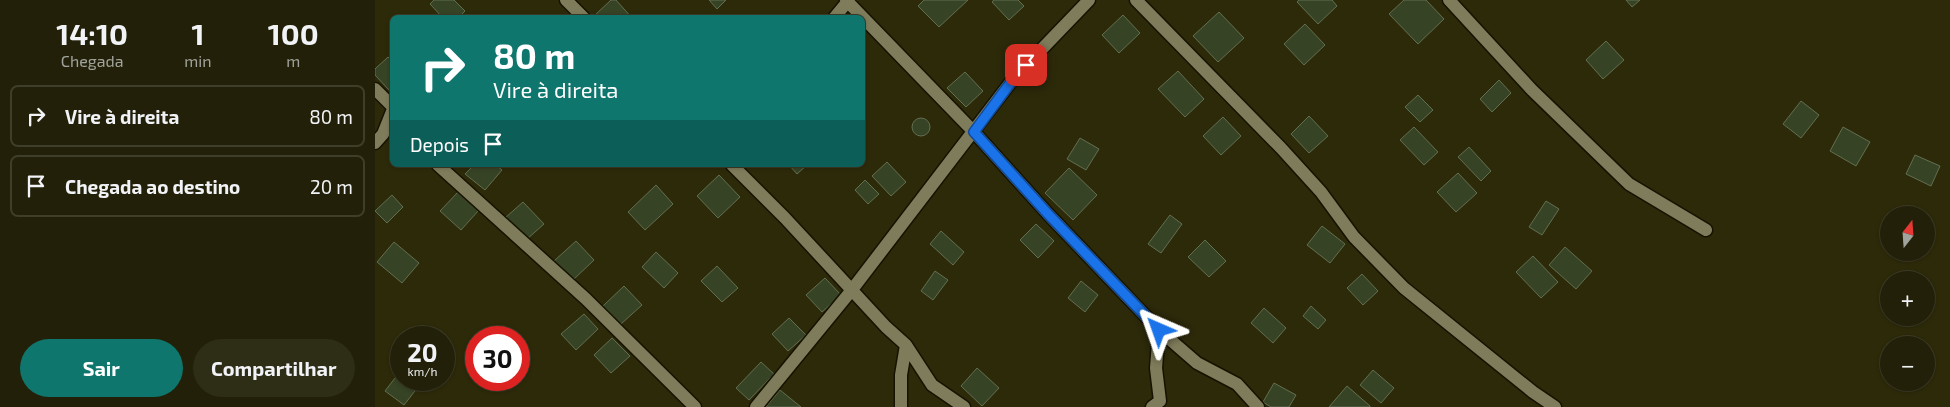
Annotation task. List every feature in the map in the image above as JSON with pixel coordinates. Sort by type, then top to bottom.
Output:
[{"type":"street","points":[[566,0],[581,15]]},
{"type":"street","points":[[836,15],[847,0],[861,15]]},
{"type":"street","points":[[756,407],[851,291],[1014,78],[1089,0]]},
{"type":"street","points":[[1136,0],[1281,148],[1321,192],[1354,237],[1404,288],[1533,392],[1555,407]]},
{"type":"street","points":[[1449,0],[1533,90],[1629,184],[1706,230]]},
{"type":"street","points":[[865,19],[1159,330],[1197,363],[1237,384],[1258,407]]},
{"type":"street","points":[[375,89],[390,113]]},
{"type":"street","points":[[375,143],[383,134],[390,117]]},
{"type":"street","points":[[440,167],[586,300],[695,407]]},
{"type":"street","points":[[734,167],[785,218],[851,291],[906,345],[932,385],[964,407]]},
{"type":"street","points":[[1152,407],[1160,401],[1155,368],[1159,330]]},
{"type":"street","points":[[901,407],[901,375],[906,345]]},
{"type":"building","points":[[434,0],[454,0],[465,11],[461,15],[440,15],[430,4]]},
{"type":"building","points":[[611,0],[616,0],[629,15],[595,15]]},
{"type":"building","points":[[709,0],[726,0],[717,9]]},
{"type":"building","points":[[924,0],[968,0],[939,27],[918,6]]},
{"type":"building","points":[[994,0],[1018,0],[1024,6],[1009,20],[992,2]]},
{"type":"building","points":[[1299,0],[1332,0],[1337,6],[1318,24],[1297,2]]},
{"type":"building","points":[[1404,0],[1426,0],[1444,19],[1418,44],[1389,14]]},
{"type":"building","points":[[1626,0],[1640,0],[1632,7]]},
{"type":"building","points":[[1219,12],[1244,38],[1218,62],[1193,36]]},
{"type":"building","points":[[1123,15],[1140,33],[1119,53],[1102,35]]},
{"type":"building","points":[[1305,24],[1325,45],[1304,65],[1284,44]]},
{"type":"building","points":[[1606,41],[1624,60],[1603,79],[1586,60]]},
{"type":"building","points":[[388,57],[390,59],[390,90],[375,75],[375,69]]},
{"type":"building","points":[[1178,71],[1204,99],[1185,117],[1158,89]]},
{"type":"building","points":[[965,72],[983,91],[966,107],[947,88]]},
{"type":"building","points":[[1499,80],[1511,93],[1492,112],[1480,99]]},
{"type":"building","points":[[1418,95],[1433,110],[1420,122],[1405,107]]},
{"type":"building","points":[[1801,101],[1819,115],[1801,138],[1783,124]]},
{"type":"building","points":[[1309,116],[1328,136],[1309,153],[1291,134]]},
{"type":"building","points":[[1223,117],[1241,136],[1221,155],[1203,136]]},
{"type":"building","points":[[921,118],[927,121],[930,127],[927,133],[921,136],[915,133],[912,127],[915,121]]},
{"type":"building","points":[[1414,127],[1438,152],[1424,165],[1400,140]]},
{"type":"building","points":[[1843,127],[1870,142],[1856,166],[1830,151]]},
{"type":"building","points":[[1080,138],[1099,149],[1086,170],[1067,159]]},
{"type":"building","points":[[1469,147],[1491,171],[1481,181],[1458,157]]},
{"type":"building","points":[[1915,155],[1940,166],[1931,186],[1906,174]]},
{"type":"building","points":[[887,162],[906,182],[891,196],[872,176]]},
{"type":"building","points":[[472,167],[498,167],[502,170],[485,190],[465,174]]},
{"type":"building","points":[[791,167],[805,167],[797,174]]},
{"type":"building","points":[[1069,168],[1097,195],[1073,220],[1045,193]]},
{"type":"building","points":[[1458,173],[1477,193],[1456,212],[1437,192]]},
{"type":"building","points":[[719,175],[740,197],[718,218],[697,196]]},
{"type":"building","points":[[865,180],[879,194],[868,204],[855,190]]},
{"type":"building","points":[[656,185],[673,204],[645,230],[628,212]]},
{"type":"building","points":[[459,191],[479,210],[461,230],[440,211]]},
{"type":"building","points":[[392,195],[403,207],[387,223],[375,211]]},
{"type":"building","points":[[1546,201],[1559,209],[1542,235],[1529,227]]},
{"type":"building","points":[[523,202],[544,224],[526,240],[505,218]]},
{"type":"building","points":[[1170,215],[1182,224],[1161,253],[1148,244]]},
{"type":"building","points":[[1036,224],[1054,241],[1038,258],[1020,240]]},
{"type":"building","points":[[1322,226],[1345,244],[1330,263],[1307,245]]},
{"type":"building","points":[[941,231],[964,252],[953,265],[930,244]]},
{"type":"building","points":[[1205,240],[1226,261],[1209,277],[1188,257]]},
{"type":"building","points":[[576,241],[594,260],[573,280],[554,261]]},
{"type":"building","points":[[394,242],[419,263],[402,283],[377,262]]},
{"type":"building","points":[[1565,247],[1592,271],[1576,289],[1549,265]]},
{"type":"building","points":[[656,252],[678,273],[664,288],[642,267]]},
{"type":"building","points":[[1533,256],[1558,282],[1541,298],[1516,272]]},
{"type":"building","points":[[717,266],[738,288],[722,302],[701,281]]},
{"type":"building","points":[[935,271],[948,280],[933,300],[921,291]]},
{"type":"building","points":[[1362,274],[1378,291],[1363,305],[1347,288]]},
{"type":"building","points":[[825,278],[841,295],[822,312],[806,295]]},
{"type":"building","points":[[1081,281],[1098,295],[1085,312],[1068,298]]},
{"type":"building","points":[[624,286],[642,305],[621,324],[603,306]]},
{"type":"building","points":[[1311,306],[1326,320],[1318,329],[1303,316]]},
{"type":"building","points":[[1264,308],[1286,328],[1273,343],[1251,323]]},
{"type":"building","points":[[584,314],[598,329],[576,350],[561,334]]},
{"type":"building","points":[[789,318],[806,335],[788,351],[772,334]]},
{"type":"building","points":[[612,338],[630,356],[611,373],[594,355]]},
{"type":"building","points":[[761,362],[774,374],[749,400],[736,388]]},
{"type":"building","points":[[977,368],[999,388],[982,406],[961,386]]},
{"type":"building","points":[[1373,370],[1394,388],[1381,403],[1360,385]]},
{"type":"building","points":[[1274,383],[1296,395],[1289,407],[1271,407],[1263,402]]},
{"type":"building","points":[[390,385],[390,391],[415,391],[404,405],[385,391]]},
{"type":"building","points":[[1347,386],[1370,406],[1370,407],[1329,407]]},
{"type":"building","points":[[780,390],[801,407],[766,407]]},
{"type":"route","points":[[1026,65],[1014,78],[974,132],[1048,214],[1159,330]]}]
